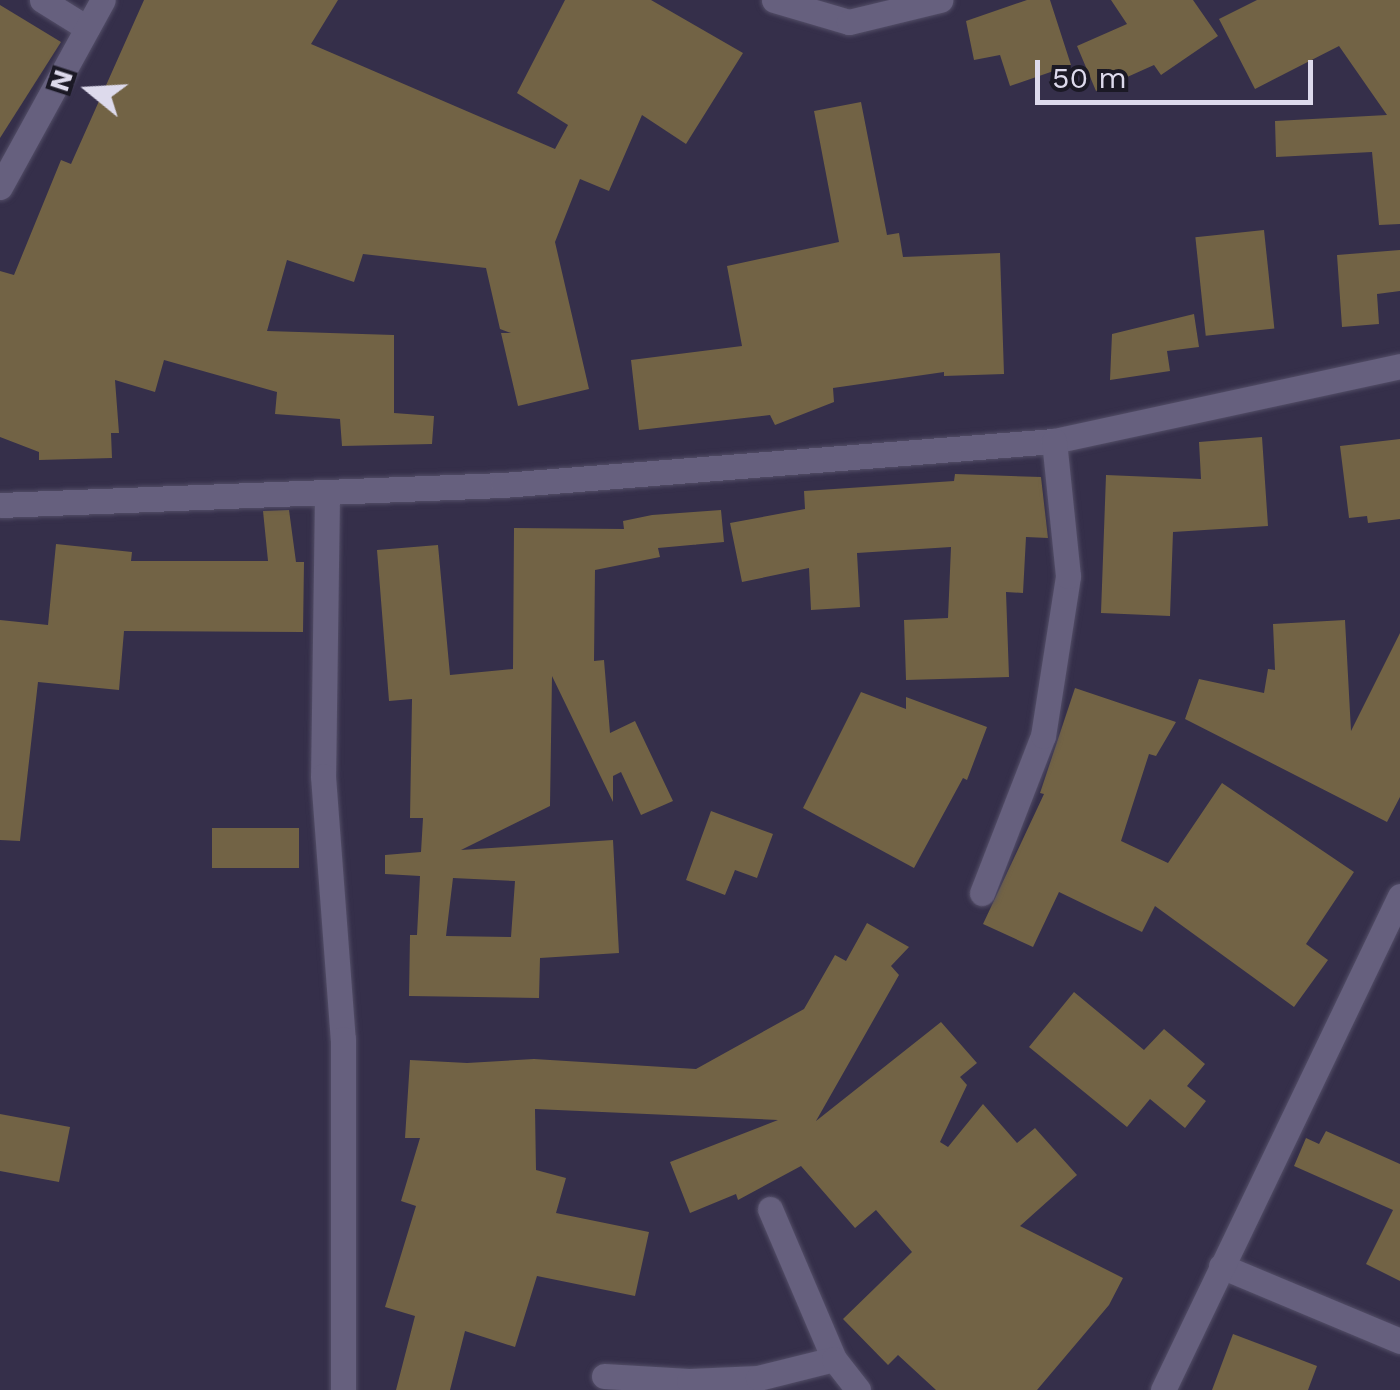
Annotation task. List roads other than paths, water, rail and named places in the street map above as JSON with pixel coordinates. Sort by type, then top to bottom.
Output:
[{"type":"street","points":[[42,0],[87,28]]},
{"type":"street","points":[[0,187],[104,0]]},
{"type":"street","points":[[774,0],[849,22],[940,0]]},
{"type":"street","points":[[0,505],[326,495],[1054,440],[1400,366]]},
{"type":"street","points":[[982,892],[1043,736],[1068,576],[1054,440]]},
{"type":"street","points":[[326,495],[323,776],[343,1039],[342,1390]]},
{"type":"street","points":[[1162,1390],[1400,896]]},
{"type":"street","points":[[770,1209],[834,1359],[858,1390]]},
{"type":"street","points":[[1221,1266],[1400,1342]]},
{"type":"street","points":[[604,1376],[689,1382],[758,1378],[834,1359]]}]
